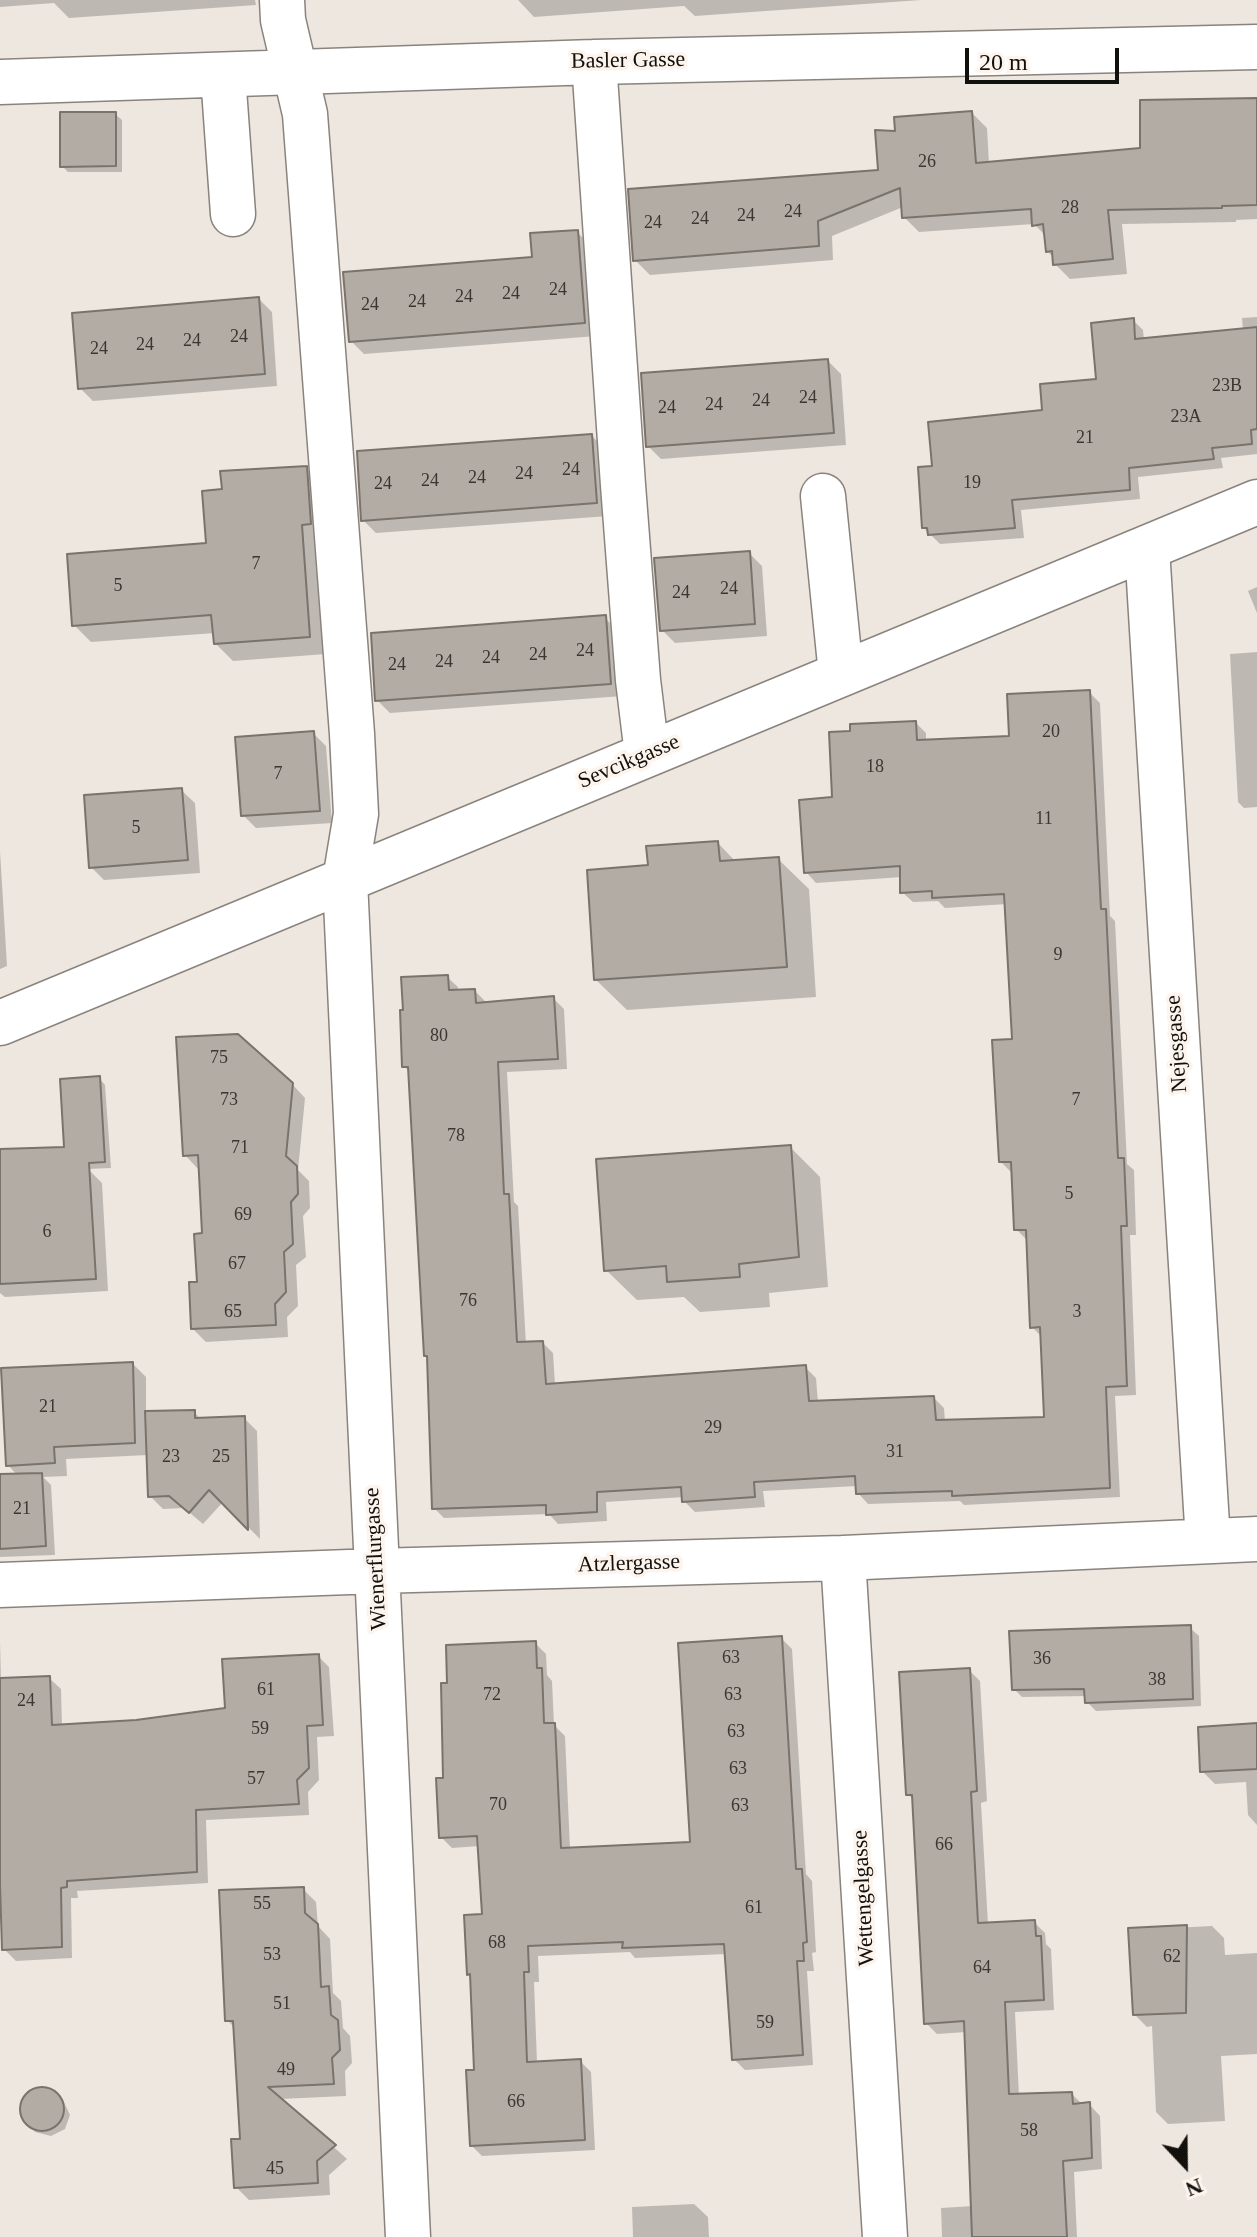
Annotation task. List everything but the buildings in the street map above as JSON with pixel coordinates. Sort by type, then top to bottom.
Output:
[{"type":"street","name":"Wienerflurgasse","points":[[282,0],[283,20],[305,114],[352,734],[356,814],[345,880],[408,2237]]},
{"type":"street","name":"Basler Gasse","points":[[0,82],[594,62],[1257,47]]},
{"type":"street","points":[[594,62],[623,485],[647,754]]},
{"type":"street","points":[[223,75],[233,214]]},
{"type":"street","points":[[823,496],[841,674]]},
{"type":"street","name":"Sevcikgasse","points":[[0,1023],[1257,502]]},
{"type":"street","name":"Nejesgasse","points":[[1147,548],[1208,1541]]},
{"type":"street","name":"Atzlergasse","points":[[0,1585],[843,1558],[1257,1539]]},
{"type":"street","name":"Wettengelgasse","points":[[843,1558],[885,2237]]}]
